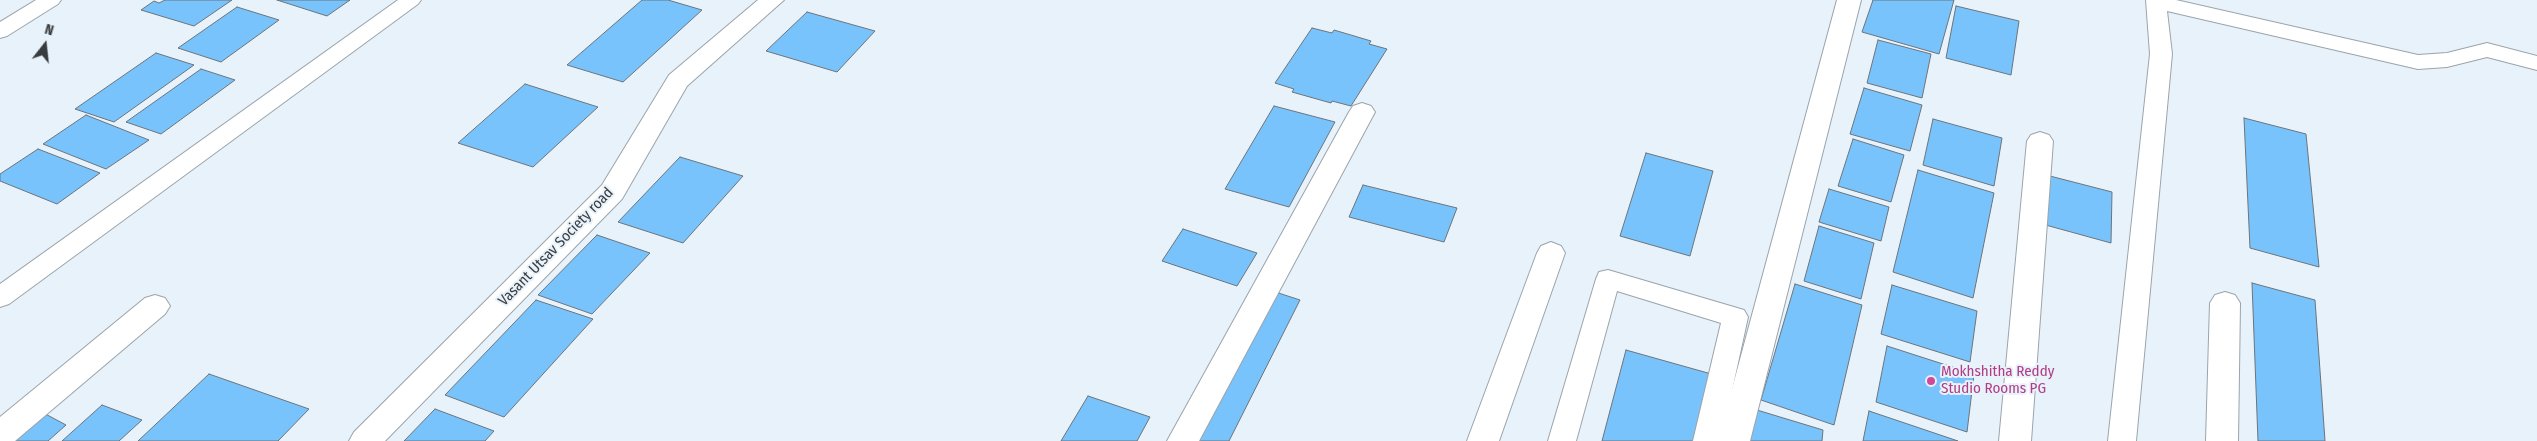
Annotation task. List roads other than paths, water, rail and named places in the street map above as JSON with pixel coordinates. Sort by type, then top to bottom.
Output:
[{"type":"street","name":"Vasant Utsav Society road","points":[[365,441],[612,192],[678,81],[772,0]]},
{"type":"street","points":[[1734,441],[1849,0]]},
{"type":"street","points":[[1183,441],[1362,112]]},
{"type":"street","points":[[2014,441],[2040,141]]},
{"type":"street","points":[[1483,441],[1552,253]]},
{"type":"street","points":[[2222,441],[2225,303]]},
{"type":"street","points":[[0,435],[155,306]]},
{"type":"lane","points":[[0,31],[51,0]]},
{"type":"lane","points":[[0,297],[411,0]]},
{"type":"lane","points":[[2122,441],[2161,54],[2157,1],[2418,62],[2447,60],[2487,50],[2537,63]]},
{"type":"lane","points":[[1562,441],[1608,279],[1735,317],[1707,441]]},
{"type":"place","name":"Mokhshitha Reddy Studio Rooms PG","points":[[1931,381]]}]
